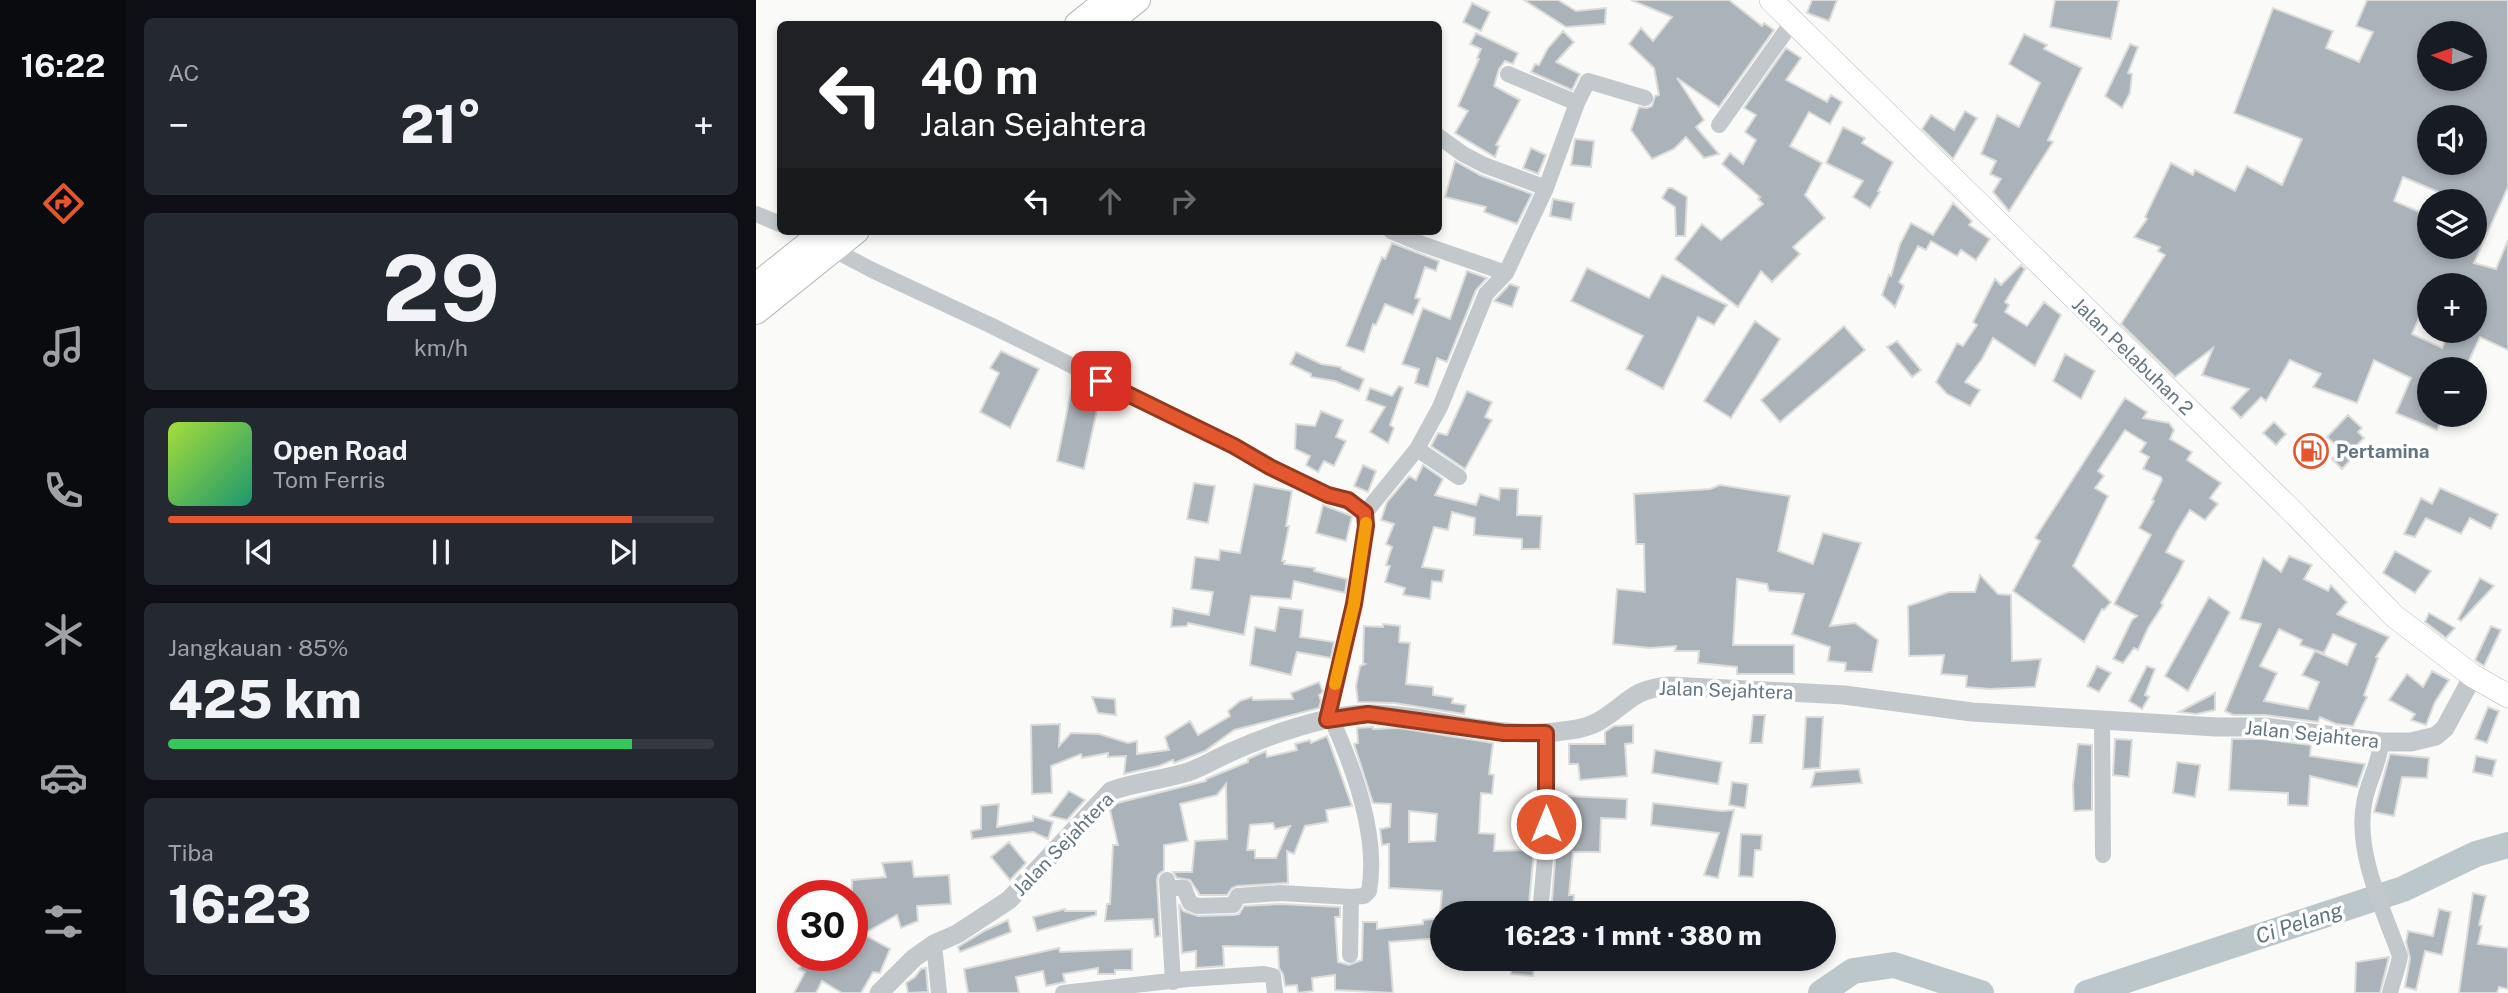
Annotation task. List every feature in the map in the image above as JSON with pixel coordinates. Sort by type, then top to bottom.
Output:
[{"type":"main road","points":[[1081,21],[1107,0]]},
{"type":"main road","name":"Jalan Pelabuhan 2","points":[[1771,0],[2293,512],[2394,616],[2473,676],[2508,695]]},
{"type":"main road","points":[[1112,21],[1135,1]]},
{"type":"main road","points":[[756,285],[817,238]]},
{"type":"main road","points":[[756,312],[817,238]]},
{"type":"street","points":[[1719,125],[1793,21]]},
{"type":"street","points":[[1508,74],[1577,103]]},
{"type":"street","points":[[1173,982],[1168,883],[1184,888],[1190,903],[1198,906],[1233,905],[1238,896],[1280,892],[1350,897],[1364,896],[1369,891],[1370,847],[1357,784],[1329,720],[1354,604],[1366,526],[1365,513],[1417,449],[1440,407],[1486,294],[1506,273],[1546,188],[1577,103],[1588,81],[1645,98]]},
{"type":"street","points":[[1442,139],[1484,165],[1546,188]]},
{"type":"street","points":[[756,214],[777,223]]},
{"type":"street","points":[[1401,235],[1506,273]]},
{"type":"street","points":[[817,238],[872,270],[990,325],[1234,446],[1270,467],[1321,492],[1348,500],[1365,513]]},
{"type":"street","points":[[1417,449],[1459,477]]},
{"type":"street","name":"Jalan Sejahtera","points":[[879,993],[914,958],[1009,900],[1111,791],[1191,771],[1260,740],[1329,720],[1368,714],[1504,733],[1546,733],[1598,722],[1632,695],[1650,687],[1670,686],[1844,695],[1972,712],[2216,727],[2264,727],[2381,742],[2411,742],[2436,736],[2445,728],[2473,676]]},
{"type":"street","points":[[2102,719],[2103,855]]},
{"type":"street","points":[[1541,901],[1546,848],[1546,733]]},
{"type":"street","points":[[2381,742],[2364,804],[2362,834],[2367,862],[2400,956],[2399,970],[2393,979],[2391,993]]},
{"type":"street","points":[[1350,897],[1350,955]]},
{"type":"street","points":[[934,944],[939,993]]},
{"type":"street","points":[[1063,993],[1188,979],[1272,975],[1275,993]]},
{"type":"building","points":[[1524,0],[1558,0],[1576,11],[1606,8],[1605,24],[1566,27]]},
{"type":"building","points":[[1631,0],[1729,0],[1762,26],[1764,23],[1774,30],[1719,107],[1677,78],[1704,120],[1696,127],[1719,154],[1704,158],[1686,137],[1674,149],[1652,159],[1631,130],[1639,107],[1652,106],[1655,96],[1659,95],[1654,68],[1629,44],[1641,28],[1653,41],[1672,17]]},
{"type":"building","points":[[1812,0],[1837,0],[1829,21],[1807,13]]},
{"type":"building","points":[[2055,0],[2119,0],[2111,39],[2050,27]]},
{"type":"building","points":[[2367,0],[2508,0],[2508,187],[2487,234],[2487,189],[2432,189],[2403,177],[2394,201],[2417,211],[2417,259],[2476,259],[2474,263],[2496,269],[2508,240],[2508,350],[2487,340],[2487,273],[2417,273],[2417,322],[2412,334],[2417,336],[2417,343],[2431,343],[2442,348],[2444,343],[2477,343],[2471,357],[2417,357],[2417,422],[2396,413],[2411,378],[2374,360],[2357,403],[2313,387],[2321,374],[2290,360],[2266,401],[2261,397],[2241,418],[2231,408],[2249,389],[2202,375],[2213,348],[2175,377],[2121,324],[2165,255],[2158,251],[2160,247],[2134,237],[2147,219],[2145,217],[2171,163],[2193,175],[2195,170],[2235,191],[2247,166],[2282,185],[2302,139],[2234,113],[2273,8],[2333,31],[2326,48],[2359,62],[2373,32],[2356,26]]},
{"type":"building","points":[[1472,3],[1490,12],[1481,31],[1463,22]]},
{"type":"building","points":[[1563,31],[1574,42],[1556,62],[1580,74],[1572,90],[1531,72]]},
{"type":"building","points":[[1476,33],[1518,53],[1513,64],[1505,61],[1499,69],[1494,86],[1520,100],[1496,145],[1499,146],[1495,157],[1455,133],[1468,111],[1458,106],[1479,59],[1477,58],[1481,49],[1470,44]]},
{"type":"building","points":[[2024,34],[2047,45],[2044,49],[2082,68],[2048,140],[2053,142],[2009,211],[1993,192],[2001,179],[1990,174],[1996,161],[1981,154],[1997,115],[2019,127],[2040,83],[2009,64]]},
{"type":"building","points":[[2130,44],[2138,47],[2128,73],[2132,74],[2130,93],[2122,108],[2105,96]]},
{"type":"building","points":[[1786,48],[1801,58],[1786,80],[1827,102],[1831,95],[1842,102],[1830,124],[1809,112],[1790,146],[1822,163],[1805,195],[1825,218],[1793,247],[1800,254],[1772,282],[1761,271],[1738,307],[1675,259],[1702,224],[1721,240],[1763,204],[1758,199],[1760,197],[1722,164],[1730,153],[1743,164],[1756,140],[1745,132],[1756,115],[1744,108]]},
{"type":"building","points":[[1965,111],[1977,118],[1953,159],[1922,129],[1931,115],[1954,130]]},
{"type":"building","points":[[1843,127],[1865,138],[1862,143],[1893,162],[1870,208],[1853,197],[1863,181],[1826,163]]},
{"type":"building","points":[[1575,139],[1594,141],[1591,167],[1571,165]]},
{"type":"building","points":[[1531,148],[1546,155],[1538,174],[1523,168]]},
{"type":"building","points":[[1455,161],[1480,175],[1532,194],[1517,224],[1484,212],[1486,207],[1445,197]]},
{"type":"building","points":[[1668,188],[1687,197],[1685,236],[1676,236],[1675,207],[1662,198]]},
{"type":"building","points":[[1553,199],[1574,203],[1571,220],[1550,216]]},
{"type":"building","points":[[1953,203],[1972,221],[1969,225],[1990,239],[1976,260],[1961,250],[1957,256],[1931,241],[1926,250],[1918,246],[1899,282],[1904,286],[1895,307],[1882,295],[1889,275],[1891,276],[1900,244],[1911,223],[1933,235]]},
{"type":"building","points":[[1392,243],[1439,261],[1436,271],[1425,267],[1415,298],[1420,299],[1413,315],[1385,304],[1376,325],[1373,324],[1364,352],[1346,346],[1382,257],[1385,259]]},
{"type":"building","points":[[2021,265],[2025,269],[2005,302],[2009,305],[2005,312],[2027,326],[2044,302],[2061,315],[2035,366],[1993,338],[1965,382],[1980,390],[1970,406],[1947,394],[1936,382],[1957,343],[1963,346],[1977,325],[1973,322],[1995,279],[2001,285]]},
{"type":"building","points":[[1587,268],[1649,298],[1662,275],[1727,305],[1714,325],[1698,317],[1663,389],[1626,369],[1643,336],[1571,301]]},
{"type":"building","points":[[1467,271],[1487,278],[1476,290],[1447,362],[1437,358],[1428,387],[1415,383],[1419,369],[1402,364],[1423,308],[1450,319]]},
{"type":"building","points":[[1510,284],[1519,287],[1512,307],[1494,301]]},
{"type":"building","points":[[1755,321],[1780,339],[1731,418],[1704,401]]},
{"type":"building","points":[[1844,326],[1865,350],[1780,422],[1761,400]]},
{"type":"building","points":[[1897,341],[1921,370],[1912,377],[1887,347]]},
{"type":"building","points":[[1001,351],[1039,369],[1010,428],[980,412],[999,373],[990,368]]},
{"type":"building","points":[[1296,352],[1321,364],[1341,367],[1364,379],[1359,391],[1335,381],[1311,377],[1311,374],[1290,364]]},
{"type":"building","points":[[2065,354],[2095,371],[2081,399],[2053,381]]},
{"type":"building","points":[[1399,386],[1403,388],[1390,425],[1394,428],[1388,443],[1370,432],[1385,407],[1366,400],[1370,388],[1392,396]]},
{"type":"building","points":[[1071,391],[1100,397],[1084,469],[1057,461]]},
{"type":"building","points":[[1467,391],[1492,402],[1485,417],[1492,420],[1465,469],[1431,446],[1438,433],[1447,435]]},
{"type":"building","points":[[2125,398],[2147,412],[2143,418],[2169,423],[2174,430],[2170,439],[2192,452],[2187,460],[2221,483],[2210,498],[2218,504],[2205,520],[2190,510],[2177,531],[2166,552],[2184,561],[2138,650],[2134,648],[2123,663],[2113,659],[2132,620],[2137,616],[2114,604],[2151,535],[2139,528],[2162,480],[2143,469],[2149,457],[2140,452],[2146,443],[2125,430],[2098,471],[2104,476],[2095,488],[2108,496],[2073,566],[2111,602],[2102,609],[2084,642],[2013,591],[2040,541],[2035,538]]},
{"type":"building","points":[[1321,411],[1343,420],[1336,437],[1346,441],[1334,466],[1324,461],[1318,472],[1306,465],[1310,456],[1295,449],[1296,424],[1315,426]]},
{"type":"building","points":[[2348,415],[2362,428],[2358,432],[2364,438],[2350,452],[2354,456],[2342,469],[2332,459],[2341,450],[2327,437]]},
{"type":"building","points":[[2274,422],[2286,434],[2276,445],[2263,433]]},
{"type":"building","points":[[1363,465],[1376,471],[1368,492],[1354,486]]},
{"type":"building","points":[[1423,465],[1443,479],[1435,495],[1476,505],[1480,494],[1499,500],[1500,488],[1518,489],[1517,515],[1542,516],[1540,549],[1522,549],[1522,539],[1474,535],[1475,518],[1452,512],[1448,530],[1434,527],[1422,567],[1444,570],[1442,582],[1432,581],[1430,599],[1403,595],[1405,588],[1385,582],[1390,566],[1386,565],[1392,547],[1386,544],[1394,524],[1381,520],[1387,502],[1409,476],[1416,480]]},
{"type":"building","points":[[1194,483],[1215,486],[1208,523],[1187,519]]},
{"type":"building","points":[[1254,484],[1292,491],[1282,561],[1285,561],[1284,564],[1315,568],[1314,571],[1347,579],[1345,593],[1294,581],[1291,599],[1251,596],[1244,635],[1188,623],[1187,626],[1171,627],[1173,608],[1209,615],[1213,592],[1191,589],[1195,557],[1219,560],[1220,550],[1240,553]]},
{"type":"building","points":[[1720,485],[1790,496],[1778,551],[1813,564],[1823,533],[1861,543],[1830,626],[1855,623],[1878,640],[1872,672],[1845,671],[1846,663],[1828,661],[1830,647],[1792,634],[1804,594],[1769,591],[1767,584],[1737,579],[1733,645],[1794,645],[1794,674],[1737,674],[1737,667],[1698,663],[1699,651],[1675,651],[1676,646],[1650,648],[1613,644],[1617,589],[1645,592],[1644,544],[1636,544],[1634,494],[1710,489]]},
{"type":"building","points":[[2440,488],[2498,514],[2491,529],[2470,518],[2461,534],[2426,518],[2415,537],[2404,534],[2421,498],[2432,504]]},
{"type":"building","points":[[1323,505],[1352,516],[1346,541],[1316,533]]},
{"type":"building","points":[[2395,551],[2431,571],[2415,593],[2383,573]]},
{"type":"building","points":[[2289,556],[2312,565],[2304,579],[2328,591],[2331,585],[2347,602],[2337,614],[2389,637],[2376,657],[2378,658],[2364,695],[2367,697],[2353,726],[2336,724],[2320,717],[2318,722],[2265,715],[2233,715],[2225,711],[2261,624],[2240,619],[2263,558],[2281,572]],"holes":[[[2279,629],[2302,640],[2300,645],[2324,653],[2333,634],[2356,644],[2347,665],[2315,651],[2302,675],[2319,682],[2308,709],[2264,701],[2277,673],[2260,666]]]},
{"type":"building","points":[[1980,575],[1998,594],[2011,595],[2012,661],[2041,659],[2035,687],[1966,687],[1967,676],[1941,674],[1944,655],[1909,656],[1908,606],[1949,592],[1975,592]]},
{"type":"building","points":[[2480,578],[2494,586],[2461,621],[2458,619]]},
{"type":"building","points":[[2209,597],[2230,612],[2188,691],[2165,676]]},
{"type":"building","points":[[1279,607],[1303,610],[1300,637],[1334,642],[1331,658],[1297,652],[1291,675],[1250,665],[1255,627],[1275,631]]},
{"type":"building","points":[[2429,613],[2455,628],[2446,638],[2425,622]]},
{"type":"building","points":[[1383,624],[1400,626],[1399,642],[1410,643],[1406,684],[1433,687],[1433,695],[1453,698],[1452,703],[1466,705],[1464,714],[1394,703],[1358,702],[1356,686],[1360,666],[1365,664],[1364,626],[1383,627]]},
{"type":"building","points":[[2491,626],[2501,630],[2484,666],[2475,660]]},
{"type":"building","points":[[2097,666],[2111,673],[2099,692],[2087,686]]},
{"type":"building","points":[[2147,666],[2155,669],[2145,695],[2149,697],[2142,709],[2129,701]]},
{"type":"building","points":[[2432,671],[2449,680],[2435,702],[2426,725],[2411,720],[2415,714],[2389,700],[2407,674],[2423,687]]},
{"type":"building","points":[[1319,682],[1323,692],[1319,695],[1319,708],[1234,730],[1205,751],[1174,763],[1173,760],[1124,774],[1126,756],[1108,757],[1108,753],[1082,758],[1081,754],[1051,766],[1052,793],[1032,794],[1031,725],[1060,724],[1059,746],[1071,733],[1099,734],[1128,743],[1137,741],[1137,754],[1169,750],[1165,737],[1190,721],[1198,735],[1230,716],[1228,711],[1240,701],[1252,697],[1253,700],[1293,699],[1291,693]]},
{"type":"building","points":[[2215,693],[2215,710],[2196,714],[2179,712]]},
{"type":"building","points":[[1092,697],[1115,699],[1116,715],[1098,713]]},
{"type":"building","points":[[2488,707],[2499,711],[2487,743],[2475,739]]},
{"type":"building","points":[[1753,715],[1765,715],[1762,743],[1750,743]]},
{"type":"building","points":[[1806,717],[1823,717],[1820,768],[1803,769]]},
{"type":"building","points":[[1633,725],[1633,743],[1625,744],[1627,776],[1580,780],[1578,764],[1569,764],[1569,744],[1605,744],[1605,732],[1614,726]]},
{"type":"building","points":[[1373,727],[1399,728],[1493,743],[1489,774],[1494,775],[1492,794],[1481,793],[1479,833],[1495,834],[1494,851],[1523,850],[1524,828],[1536,829],[1529,901],[1441,901],[1442,891],[1389,888],[1389,844],[1382,845],[1380,829],[1390,827],[1391,804],[1373,803],[1354,744],[1358,743],[1357,728]],"holes":[[[1409,811],[1437,814],[1435,841],[1409,842]]]},
{"type":"building","points":[[1327,736],[1352,806],[1326,810],[1328,822],[1305,826],[1294,854],[1287,851],[1288,883],[1237,886],[1227,895],[1200,895],[1190,880],[1177,878],[1173,872],[1192,872],[1195,841],[1227,839],[1226,784],[1217,795],[1180,804],[1188,841],[1164,845],[1164,870],[1158,875],[1157,881],[1160,936],[1155,937],[1153,919],[1105,921],[1107,904],[1110,904],[1113,845],[1118,845],[1110,810],[1117,803],[1206,781],[1266,751],[1267,757],[1297,750],[1295,744],[1310,740],[1311,743]],"holes":[[[1273,823],[1275,829],[1290,826],[1276,858],[1255,858],[1255,850],[1247,850],[1250,825]]]},
{"type":"building","points":[[2115,739],[2132,740],[2129,777],[2113,775]]},
{"type":"building","points":[[2232,739],[2263,739],[2311,745],[2310,756],[2365,764],[2357,787],[2310,776],[2308,806],[2288,805],[2288,793],[2229,790]]},
{"type":"building","points":[[2078,744],[2092,745],[2092,810],[2074,811],[2073,785]]},
{"type":"building","points":[[1655,750],[1722,762],[1718,784],[1652,773]]},
{"type":"building","points":[[2390,754],[2429,758],[2427,778],[2402,777],[2394,816],[2374,812]]},
{"type":"building","points":[[2476,756],[2496,760],[2492,776],[2473,772]]},
{"type":"building","points":[[2177,762],[2200,765],[2195,797],[2173,793]]},
{"type":"building","points":[[1859,769],[1862,783],[1811,787],[1815,772]]},
{"type":"building","points":[[1732,782],[1748,784],[1745,808],[1729,805]]},
{"type":"building","points":[[1069,791],[1085,800],[1067,820],[1050,816]]},
{"type":"building","points":[[1569,796],[1627,799],[1626,819],[1601,818],[1600,852],[1573,852],[1569,895],[1574,895],[1574,901],[1552,901],[1557,834],[1570,834],[1572,808],[1568,808]]},
{"type":"building","points":[[1653,803],[1734,810],[1718,878],[1704,875],[1719,833],[1651,825]]},
{"type":"building","points":[[999,804],[997,827],[1033,821],[1033,816],[1053,822],[1048,839],[1033,832],[972,839],[971,831],[981,829],[981,806]]},
{"type":"building","points":[[1741,834],[1762,835],[1761,850],[1755,850],[1753,877],[1739,876]]},
{"type":"building","points":[[1009,842],[1026,863],[1010,880],[991,857]]},
{"type":"building","points":[[912,861],[914,877],[949,875],[951,904],[917,906],[918,921],[901,928],[897,915],[868,931],[868,880],[852,880],[886,877],[882,863]]},
{"type":"building","points":[[2473,893],[2486,896],[2479,925],[2482,926],[2478,944],[2508,948],[2508,989],[2499,987],[2497,993],[2459,993]]},
{"type":"building","points":[[1179,904],[1183,911],[1198,916],[1239,914],[1244,906],[1280,904],[1340,907],[1340,917],[1335,917],[1338,962],[1349,965],[1362,960],[1363,922],[1377,922],[1377,929],[1423,924],[1423,920],[1430,919],[1430,939],[1389,942],[1393,993],[1335,990],[1335,975],[1312,978],[1313,991],[1298,993],[1297,985],[1285,986],[1279,968],[1278,947],[1223,946],[1224,966],[1196,968],[1196,951],[1182,953]]},
{"type":"building","points":[[1065,909],[1096,911],[1096,915],[1037,931],[1033,917]]},
{"type":"building","points":[[2439,909],[2451,912],[2442,955],[2425,951],[2416,990],[2405,987],[2410,958],[2406,942],[2408,931],[2433,936]]},
{"type":"building","points":[[1008,920],[1011,932],[960,952],[958,947]]},
{"type":"building","points":[[868,937],[890,949],[880,973],[873,972],[861,993],[842,993],[822,981],[816,993],[794,993],[805,972],[803,971],[868,971]]},
{"type":"building","points":[[1059,948],[1060,952],[1132,949],[1132,970],[1098,974],[1098,968],[1063,974],[1065,982],[1046,986],[1043,971],[1016,977],[1019,993],[968,993],[964,969]]},
{"type":"building","points":[[2389,957],[2380,993],[2355,993],[2356,962]]},
{"type":"building","points":[[926,968],[928,992],[908,993],[906,983],[921,969]]},
{"type":"building","points":[[1511,971],[1534,971],[1533,976],[1511,974]]},
{"type":"waterway","name":"Ci Pelang","points":[[2087,993],[2403,889],[2476,854],[2508,845]]},
{"type":"waterway","name":"Ci Pelang","points":[[1821,993],[1853,971],[1894,965],[1981,993]]},
{"type":"slow traffic","points":[[1335,684],[1354,604],[1366,523]]},
{"type":"place","name":"Pertamina","points":[[2311,451]]},
{"type":"route","points":[[1101,381],[1234,446],[1314,489],[1348,500],[1365,513],[1366,526],[1354,604],[1327,720],[1368,714],[1504,733],[1546,733],[1546,824]]}]
